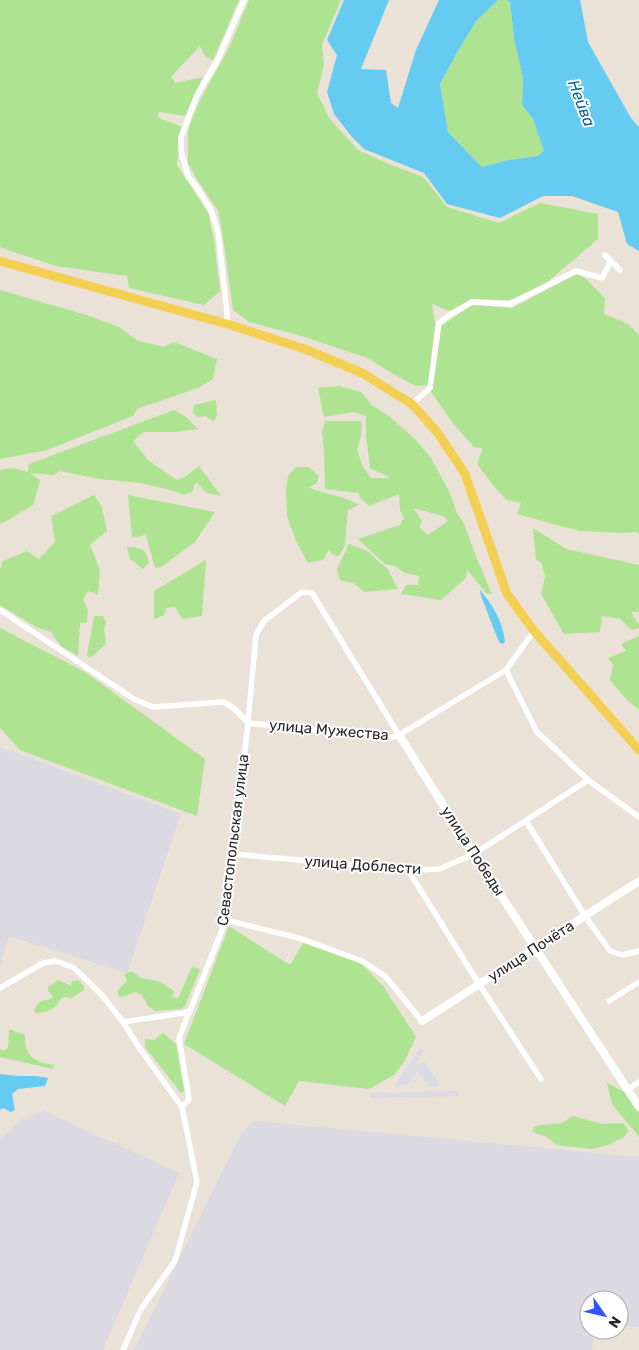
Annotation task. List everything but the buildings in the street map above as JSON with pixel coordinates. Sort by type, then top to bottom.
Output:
[{"type":"main road","points":[[0,261],[227,324],[305,349],[362,373],[412,404],[437,432],[465,474],[507,594],[534,631],[639,750]]},
{"type":"street","points":[[227,324],[218,232],[211,210],[188,176],[181,151],[182,137],[197,96],[218,59],[244,0]]},
{"type":"street","points":[[605,255],[620,270]]},
{"type":"street","points":[[412,404],[430,388],[439,323],[451,314],[472,302],[510,304],[576,271],[602,278],[611,261]]},
{"type":"street","name":"Севастопольская улица","points":[[182,1107],[189,1099],[179,1038],[226,920],[256,635],[264,621],[302,592],[312,593]]},
{"type":"street","name":"улица Победы","points":[[312,593],[474,854],[639,1107]]},
{"type":"street","name":"улица Мужества","points":[[0,610],[134,699],[153,708],[222,702],[233,708],[248,723],[391,738],[506,670],[534,631]]},
{"type":"street","points":[[506,670],[537,732],[588,780],[639,817]]},
{"type":"street","name":"улица Доблести","points":[[233,854],[408,870],[439,869],[474,854],[588,780]]},
{"type":"street","points":[[526,820],[610,951],[622,955],[639,951]]},
{"type":"street","points":[[408,870],[541,1079]]},
{"type":"street","name":"улица Почёта","points":[[422,1021],[639,881]]},
{"type":"street","points":[[226,920],[302,939],[362,961],[385,976],[422,1021]]},
{"type":"street","points":[[0,988],[43,963],[56,961],[74,968],[101,994],[123,1022],[182,1107],[197,1182],[175,1261],[141,1309],[123,1350]]},
{"type":"street","points":[[609,1001],[639,982]]},
{"type":"street","points":[[123,1022],[189,1012]]},
{"type":"street","points":[[628,1089],[639,1082]]},
{"type":"shaded area","points":[[0,747],[181,814],[127,973],[9,936],[0,966]]},
{"type":"shaded area","points":[[420,1048],[424,1051],[417,1062],[420,1065],[424,1062],[440,1084],[436,1087],[430,1087],[417,1071],[406,1086],[402,1083],[399,1088],[395,1085]]},
{"type":"shaded area","points":[[458,1091],[458,1096],[371,1098],[371,1093]]},
{"type":"shaded area","points":[[44,1111],[179,1173],[103,1350],[0,1350],[0,1139],[23,1119]]},
{"type":"shaded area","points":[[253,1121],[639,1157],[639,1327],[629,1326],[629,1290],[579,1290],[579,1340],[594,1340],[592,1350],[134,1350],[240,1136]]},
{"type":"green space","points":[[0,0],[239,0],[213,60],[205,56],[200,46],[171,77],[175,83],[203,77],[185,116],[159,112],[157,117],[182,127],[177,165],[208,213],[214,240],[220,291],[204,305],[129,288],[127,276],[56,266],[0,247]]},
{"type":"green space","points":[[249,0],[341,0],[322,45],[324,66],[317,93],[329,118],[358,150],[423,177],[447,207],[499,223],[540,203],[598,214],[598,239],[545,284],[510,300],[472,299],[450,311],[432,304],[435,324],[428,385],[416,386],[367,358],[305,337],[249,322],[233,310],[218,211],[188,163],[188,131],[204,93],[229,48]]},
{"type":"green space","points":[[498,0],[510,2],[514,39],[523,78],[522,105],[533,119],[545,151],[538,156],[508,160],[482,167],[448,132],[440,84],[477,20]]},
{"type":"green space","points":[[577,274],[586,279],[605,298],[604,314],[628,324],[639,335],[639,534],[636,532],[579,531],[517,514],[521,503],[507,500],[477,464],[483,448],[474,447],[455,426],[431,392],[441,326],[472,305],[512,308]]},
{"type":"green space","points":[[0,290],[90,316],[119,327],[138,341],[164,347],[174,342],[217,359],[213,379],[200,387],[137,409],[133,416],[47,450],[0,459]]},
{"type":"green space","points":[[339,386],[361,392],[373,406],[388,415],[416,440],[431,458],[450,493],[492,594],[487,594],[467,570],[466,578],[441,600],[401,594],[406,585],[418,585],[419,576],[405,573],[395,566],[385,564],[358,539],[400,525],[404,518],[400,510],[399,494],[369,506],[361,499],[358,493],[325,489],[322,433],[325,421],[362,421],[361,436],[357,449],[363,467],[371,478],[391,478],[370,468],[366,416],[354,412],[324,417],[318,388]],"holes":[[[413,508],[443,516],[448,521],[428,535],[419,527],[422,521]]]},
{"type":"green space","points":[[216,400],[217,415],[214,422],[206,416],[198,417],[193,413],[194,405]]},
{"type":"green space","points":[[174,410],[186,417],[198,429],[175,432],[144,432],[133,441],[148,460],[177,480],[199,466],[221,496],[207,493],[196,482],[192,492],[184,495],[140,483],[99,479],[60,471],[53,475],[30,473],[40,480],[33,505],[0,524],[0,470],[13,468],[28,472],[29,464]]},
{"type":"green space","points":[[296,467],[308,467],[319,476],[316,484],[308,487],[347,499],[359,505],[348,510],[345,545],[339,556],[333,555],[329,550],[323,560],[308,563],[296,541],[287,517],[286,490],[288,476]]},
{"type":"green space","points":[[94,495],[102,507],[107,531],[90,545],[100,570],[98,595],[88,591],[83,600],[88,610],[87,622],[80,623],[78,656],[61,646],[51,632],[36,627],[0,605],[0,569],[3,561],[27,551],[39,559],[55,542],[51,516]]},
{"type":"green space","points":[[128,495],[215,512],[195,542],[161,567],[155,568],[146,535],[132,538]]},
{"type":"green space","points":[[533,528],[566,549],[639,565],[639,612],[631,612],[639,628],[632,630],[620,619],[602,616],[600,632],[564,634],[541,594],[545,576],[541,562],[536,560]]},
{"type":"green space","points":[[349,544],[368,551],[388,569],[398,589],[365,592],[353,583],[340,580],[337,569]]},
{"type":"green space","points":[[127,547],[142,550],[146,554],[149,563],[143,569],[130,559]]},
{"type":"green space","points":[[206,560],[202,616],[182,619],[175,607],[166,608],[164,615],[154,619],[154,591]]},
{"type":"green space","points":[[95,616],[103,616],[106,622],[104,630],[106,639],[105,645],[90,658],[87,655]]},
{"type":"green space","points":[[0,628],[85,672],[205,759],[197,816],[20,750],[0,728]]},
{"type":"green space","points":[[639,636],[639,710],[626,699],[610,680],[613,665],[608,658],[626,651],[621,644]]},
{"type":"green space","points":[[229,926],[290,965],[303,943],[362,964],[383,986],[416,1037],[404,1062],[394,1075],[369,1089],[299,1081],[285,1106],[184,1044]]},
{"type":"green space","points":[[192,967],[200,969],[185,1006],[181,1009],[155,1011],[148,1006],[142,995],[136,992],[119,997],[117,991],[127,981],[124,974],[132,971],[141,978],[158,981],[174,991],[172,997],[178,998]]},
{"type":"green space","points":[[58,980],[71,986],[72,981],[78,980],[84,986],[84,990],[72,998],[61,998],[54,1008],[36,1014],[34,1011],[38,1003],[51,999],[53,996],[48,991],[48,987]]},
{"type":"green space","points":[[9,1029],[25,1035],[28,1053],[36,1060],[54,1065],[53,1069],[0,1057],[0,1049],[3,1051],[8,1048]]},
{"type":"green space","points":[[163,1033],[176,1044],[184,1091],[181,1093],[145,1047],[145,1039],[154,1040]]},
{"type":"green space","points":[[607,1083],[628,1094],[639,1112],[639,1137],[612,1104]]},
{"type":"green space","points":[[573,1116],[602,1124],[623,1123],[629,1131],[623,1138],[608,1145],[592,1149],[557,1145],[547,1137],[533,1132],[533,1127],[562,1123]]},
{"type":"water","name":"Нейва","points":[[344,0],[389,0],[361,69],[386,70],[391,103],[398,108],[416,50],[439,0],[498,0],[477,20],[440,84],[448,132],[482,167],[508,160],[538,156],[544,151],[533,119],[522,105],[523,78],[514,39],[510,2],[506,0],[580,0],[588,42],[631,118],[639,127],[639,251],[627,244],[618,212],[572,196],[543,196],[500,218],[447,204],[424,173],[364,149],[334,114],[327,92],[337,55],[327,40]]},
{"type":"water","points":[[480,590],[500,621],[505,642],[502,644],[499,642]]},
{"type":"water","points":[[0,1074],[48,1078],[45,1086],[18,1089],[12,1094],[15,1110],[11,1112],[3,1108],[0,1110]]}]
